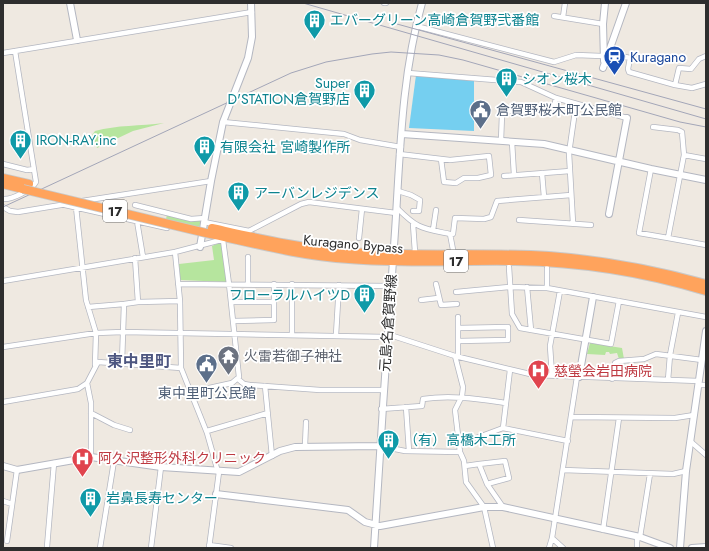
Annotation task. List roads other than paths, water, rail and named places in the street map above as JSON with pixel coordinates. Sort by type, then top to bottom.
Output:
[{"type":"highway","name":"Kuragano Bypass","points":[[3,178],[26,187]]},
{"type":"highway","name":"Kuragano Bypass","points":[[3,184],[26,187],[348,259],[454,255],[548,256],[580,259],[645,269],[706,284]]},
{"type":"highway","points":[[224,240],[299,257],[310,251],[305,243],[248,231]]},
{"type":"highway","name":"Kuragano Bypass","points":[[393,258],[573,264],[643,274],[706,291]]},
{"type":"street","points":[[70,3],[77,40]]},
{"type":"street","points":[[200,247],[205,227],[210,181],[223,122],[248,58],[252,37],[251,3]]},
{"type":"street","name":"元島名倉賀野線","points":[[374,548],[383,390],[392,286],[400,154],[408,73],[416,26],[422,3]]},
{"type":"street","points":[[563,17],[565,3]]},
{"type":"street","points":[[604,60],[603,24],[605,3]]},
{"type":"street","points":[[604,60],[626,3]]},
{"type":"street","points":[[3,53],[252,12]]},
{"type":"street","points":[[554,16],[603,24]]},
{"type":"street","points":[[416,26],[554,62],[576,55],[604,60],[630,58],[628,69],[629,72],[675,85],[692,88],[706,84]]},
{"type":"street","points":[[3,199],[8,199],[35,185],[34,169],[15,51]]},
{"type":"street","points":[[675,85],[679,68],[691,69],[699,59],[706,56]]},
{"type":"street","points":[[408,73],[521,82],[556,98],[627,118],[608,214]]},
{"type":"street","points":[[501,141],[503,112],[552,108],[554,107],[556,98]]},
{"type":"street","points":[[573,223],[570,149],[576,104]]},
{"type":"street","points":[[223,122],[344,134],[360,140],[401,147]]},
{"type":"street","points":[[654,127],[678,130],[682,132],[684,155],[668,238]]},
{"type":"street","points":[[402,134],[544,144],[706,180]]},
{"type":"street","points":[[512,142],[514,175]]},
{"type":"street","points":[[400,154],[450,160],[489,156],[491,175],[478,178],[464,178],[456,183],[444,182],[441,159]]},
{"type":"street","points":[[684,155],[706,159]]},
{"type":"street","points":[[3,164],[27,170],[34,169]]},
{"type":"street","points":[[651,169],[640,233],[706,245]]},
{"type":"street","points":[[504,176],[570,171]]},
{"type":"street","points":[[542,173],[544,197]]},
{"type":"street","points":[[3,207],[10,211],[18,212],[210,181]]},
{"type":"street","points":[[398,191],[411,195],[420,200],[419,211],[413,211]]},
{"type":"street","points":[[454,255],[451,235],[453,234],[455,218],[484,219],[491,217],[497,201],[571,195]]},
{"type":"street","points":[[63,204],[137,221],[248,231],[301,204],[309,202],[319,205],[396,211],[413,224],[451,235]]},
{"type":"street","points":[[135,205],[191,219],[205,227]]},
{"type":"street","points":[[3,402],[78,389],[87,383],[95,365],[96,333],[88,307],[76,207]]},
{"type":"street","points":[[359,238],[362,209]]},
{"type":"street","points":[[433,230],[436,210]]},
{"type":"street","points":[[519,220],[591,225]]},
{"type":"street","points":[[137,221],[143,257]]},
{"type":"street","points":[[413,224],[415,252]]},
{"type":"street","points":[[3,281],[176,252],[224,240],[238,379],[244,384],[265,386],[320,390],[383,390]]},
{"type":"street","points":[[176,252],[182,332],[182,368],[206,431],[218,472],[209,547],[231,548]]},
{"type":"street","points":[[248,257],[248,284]]},
{"type":"street","points":[[135,258],[138,302]]},
{"type":"street","points":[[509,267],[509,287],[512,314],[520,328],[611,344],[619,301]]},
{"type":"street","points":[[547,268],[547,288]]},
{"type":"street","points":[[178,284],[392,286]]},
{"type":"street","points":[[233,320],[274,320],[274,284]]},
{"type":"street","points":[[292,284],[292,334]]},
{"type":"street","points":[[436,284],[438,298],[441,305],[457,304]]},
{"type":"street","points":[[336,335],[339,285]]},
{"type":"street","points":[[456,292],[509,287],[547,288],[706,317]]},
{"type":"street","points":[[527,287],[532,330]]},
{"type":"street","points":[[552,376],[550,346],[560,291]]},
{"type":"street","points":[[548,548],[552,538],[571,417],[593,297]]},
{"type":"street","points":[[421,300],[438,298]]},
{"type":"street","points":[[88,307],[138,302],[180,301]]},
{"type":"street","points":[[231,302],[274,302]]},
{"type":"street","points":[[122,362],[124,304]]},
{"type":"street","points":[[668,380],[670,355],[678,313]]},
{"type":"street","points":[[458,317],[458,341],[456,356],[462,378],[462,396],[455,410],[460,452],[465,466],[466,482],[484,507],[493,548]]},
{"type":"street","points":[[458,328],[508,327],[508,340],[458,341]]},
{"type":"street","points":[[680,548],[686,471],[706,331]]},
{"type":"street","points":[[3,347],[96,333],[124,332],[387,335],[456,356],[534,375],[668,380],[699,383],[706,386]]},
{"type":"street","points":[[612,379],[615,363],[619,361],[644,359],[656,354],[702,360]]},
{"type":"street","points":[[95,365],[103,361],[182,368]]},
{"type":"street","points":[[503,428],[510,370]]},
{"type":"street","points":[[191,392],[214,388],[238,379]]},
{"type":"street","points":[[87,383],[90,390],[91,457]]},
{"type":"street","points":[[265,386],[272,456]]},
{"type":"street","points":[[382,409],[422,406],[423,399],[462,396],[506,403]]},
{"type":"street","points":[[406,407],[408,451]]},
{"type":"street","points":[[206,431],[268,413]]},
{"type":"street","points":[[91,414],[114,425],[130,430]]},
{"type":"street","points":[[571,417],[675,418],[694,415]]},
{"type":"street","points":[[603,530],[619,418]]},
{"type":"street","points":[[305,446],[306,422]]},
{"type":"street","points":[[459,440],[476,438],[503,428],[568,441]]},
{"type":"street","points":[[690,441],[706,455]]},
{"type":"street","points":[[3,466],[17,470],[91,457],[161,467],[218,472],[239,472],[287,448],[305,446],[380,446],[408,451],[460,452]]},
{"type":"street","points":[[100,548],[114,461]]},
{"type":"street","points":[[465,466],[505,461],[509,478],[487,484]]},
{"type":"street","points":[[47,547],[54,463]]},
{"type":"street","points":[[479,464],[487,484],[503,507]]},
{"type":"street","points":[[151,548],[161,467]]},
{"type":"street","points":[[7,541],[17,470]]},
{"type":"street","points":[[563,470],[650,474],[673,474],[686,471]]},
{"type":"street","points":[[637,548],[637,540],[640,537],[650,474]]},
{"type":"street","points":[[216,494],[348,510],[365,522],[375,526],[383,526],[484,507],[503,507],[640,537],[670,548]]},
{"type":"street","points":[[3,501],[12,504]]},
{"type":"street","points":[[552,538],[564,548]]},
{"type":"street","points":[[692,548],[706,547]]},
{"type":"water","points":[[416,75],[474,81],[474,131],[409,128]]},
{"type":"railway","points":[[303,3],[706,119]]},
{"type":"railway","points":[[397,24],[706,109]]},
{"type":"railway","points":[[3,207],[291,73],[326,62],[372,54],[391,52],[439,55],[463,60],[680,122],[706,127]]},
{"type":"place","name":"エバーグリーン高崎倉賀野弐番館","points":[[315,40]]},
{"type":"place","name":"Kuragano","points":[[615,76]]},
{"type":"place","name":"シオン桜木","points":[[506,98]]},
{"type":"place","name":"Super D'STATION倉賀野店","points":[[365,110]]},
{"type":"place","name":"倉賀野桜木町公民館","points":[[480,130]]},
{"type":"place","name":"IRON-RAY.inc","points":[[21,160]]},
{"type":"place","name":"有限会社 宮崎製作所","points":[[204,166]]},
{"type":"place","name":"アーバンレジデンス","points":[[239,212]]},
{"type":"place","name":"フローラルハイツD","points":[[365,314]]},
{"type":"place","name":"火雷若御子神社","points":[[229,376]]},
{"type":"place","name":"東中里町公民館","points":[[207,384]]},
{"type":"place","name":"慈瑩会岩田病院","points":[[539,390]]},
{"type":"place","name":"（有）高橋木工所","points":[[389,460]]},
{"type":"place","name":"阿久沢整形外科クリニック","points":[[82,478]]},
{"type":"place","name":"岩鼻長寿センター","points":[[91,518]]},
{"type":"district","name":"東中里町","points":[[139,361]]}]
